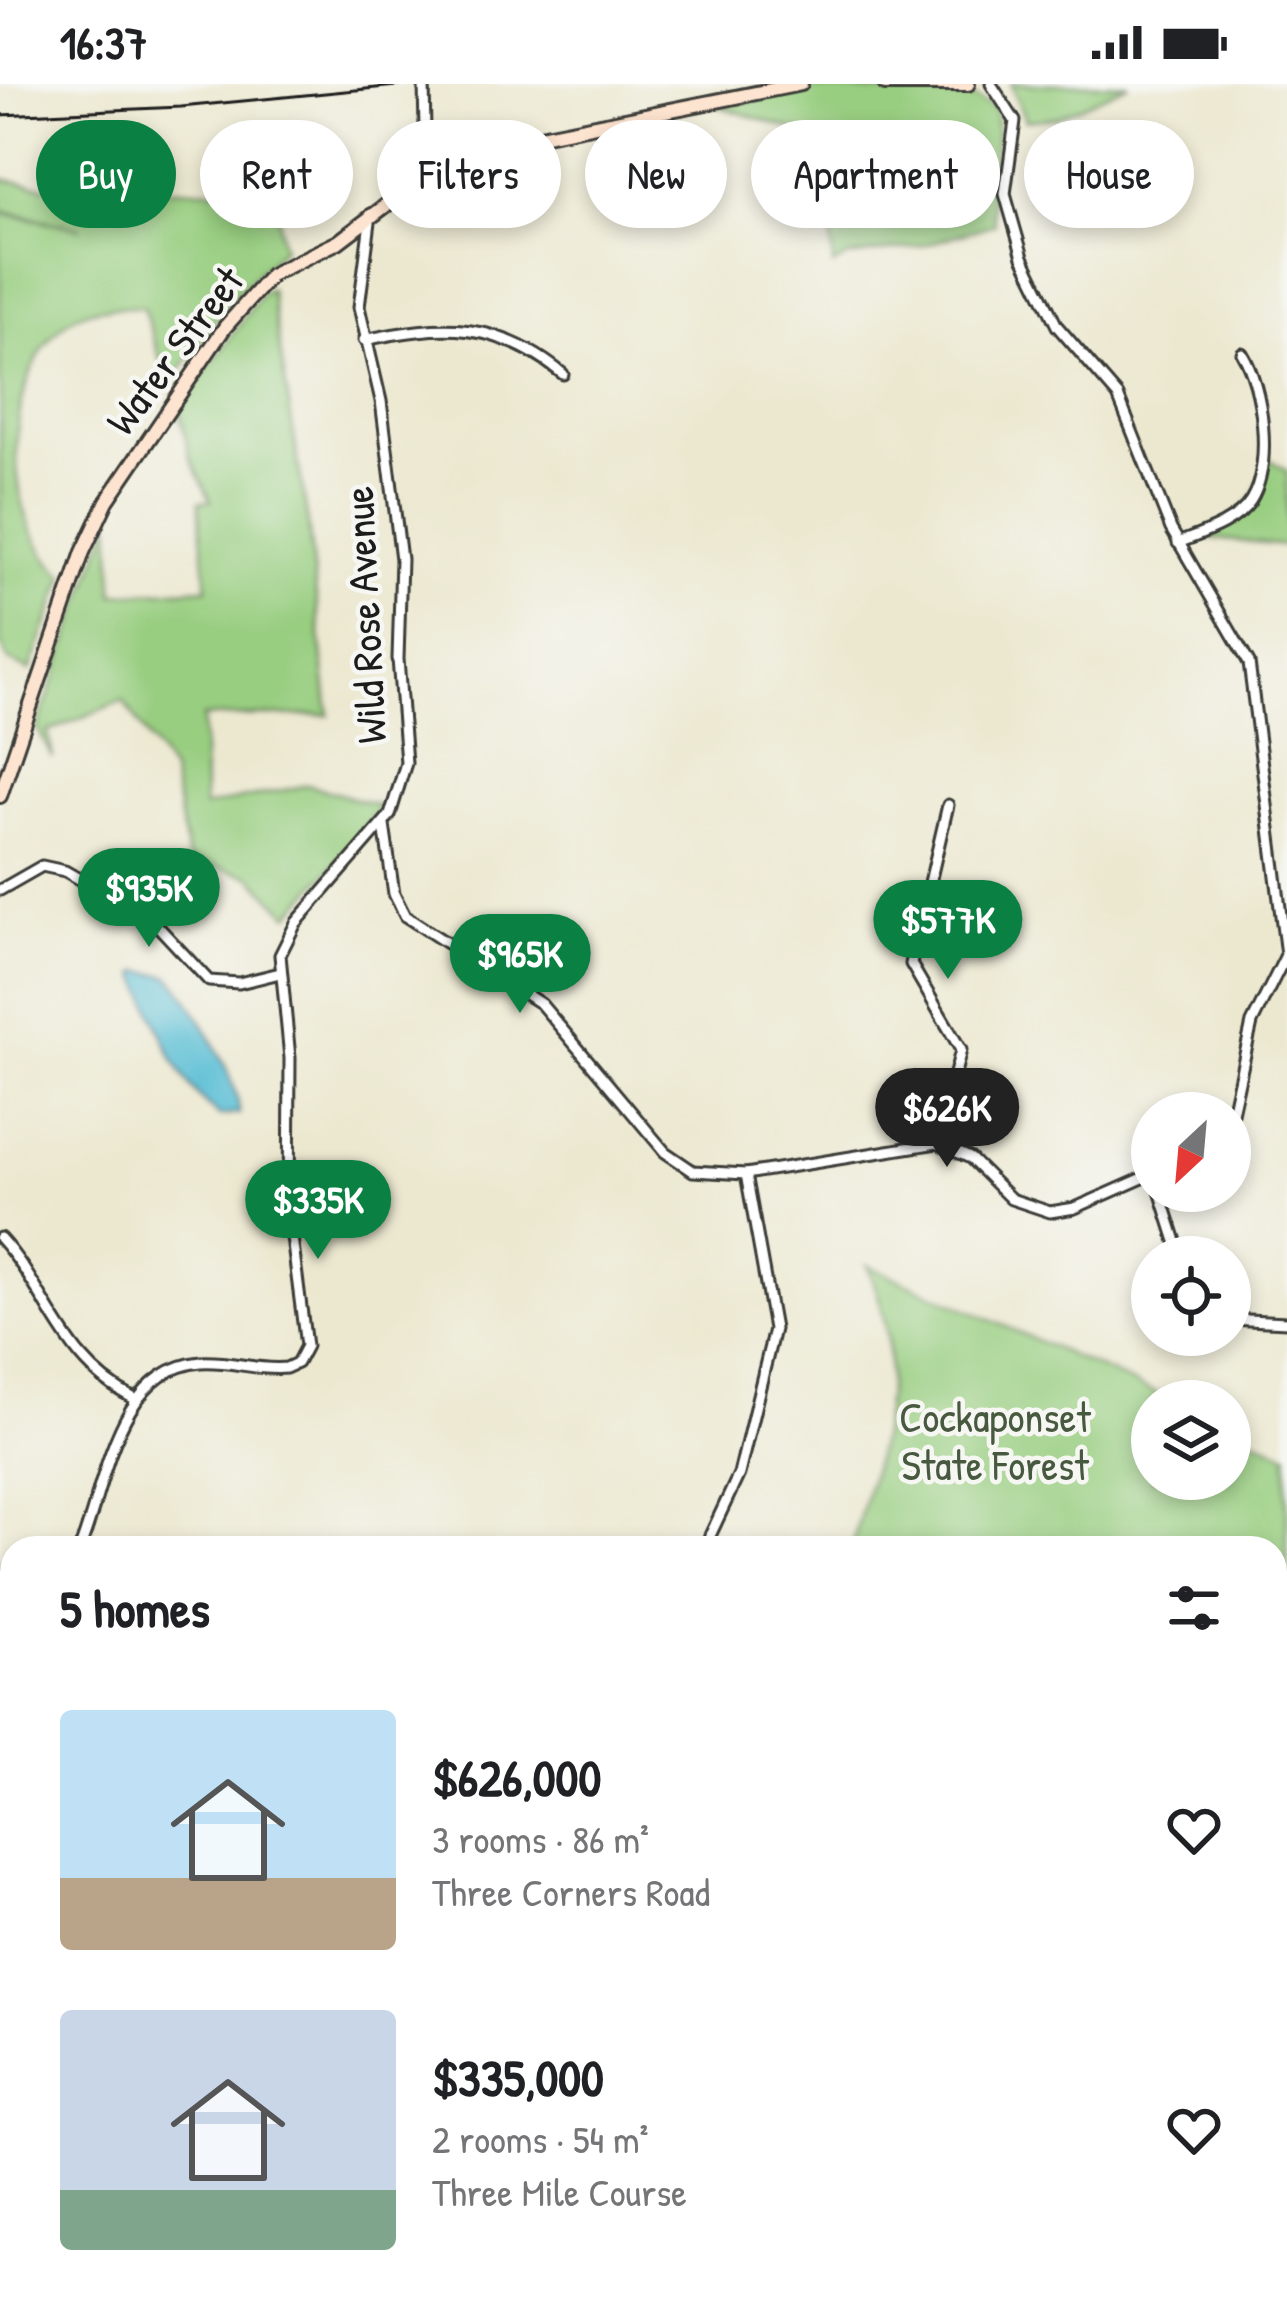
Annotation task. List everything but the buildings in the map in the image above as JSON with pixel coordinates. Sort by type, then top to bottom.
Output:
[{"type":"main road","name":"Water Street","points":[[561,132],[801,84]]},
{"type":"main road","points":[[885,84],[968,84]]},
{"type":"main road","name":"Water Street","points":[[0,796],[83,552],[134,458],[258,286],[297,260],[338,242],[377,210]]},
{"type":"street","points":[[424,84],[425,120]]},
{"type":"street","points":[[991,84],[1010,106],[1017,129],[1005,194],[1017,243],[1058,326],[1118,396],[1178,543],[1249,663],[1286,948],[1282,968],[1252,1023],[1237,1092]]},
{"type":"street","name":"Wild Rose Avenue","points":[[280,974],[289,932],[384,825],[398,799],[406,763],[398,670],[403,576],[381,400],[364,340],[360,295],[371,214]]},
{"type":"street","points":[[364,340],[478,330],[514,340],[563,374]]},
{"type":"street","points":[[1178,543],[1215,528],[1249,504],[1261,476],[1256,375],[1242,353]]},
{"type":"street","points":[[938,1143],[961,1050],[911,964],[948,805]]},
{"type":"street","points":[[384,825],[394,894],[406,916],[541,1004],[674,1161],[710,1175],[746,1174],[938,1143],[970,1158],[1002,1193],[1034,1210],[1075,1208],[1131,1184]]},
{"type":"street","points":[[0,890],[35,868],[56,868],[147,916],[209,981],[231,984],[280,974],[290,1058],[289,1214],[304,1351],[286,1368],[212,1361],[184,1365],[151,1380],[135,1399],[84,1536]]},
{"type":"street","points":[[710,1536],[740,1474],[774,1329],[746,1174]]},
{"type":"street","points":[[0,1238],[25,1265],[54,1326],[70,1346],[135,1399]]},
{"type":"street","points":[[1251,1320],[1287,1322]]},
{"type":"green space","points":[[1011,84],[1129,84],[1057,117],[1025,120]]},
{"type":"green space","points":[[810,88],[973,97],[995,108],[995,120],[763,120],[718,106]]},
{"type":"green space","points":[[0,179],[36,185],[36,218],[0,210]]},
{"type":"green space","points":[[176,189],[200,189],[200,228],[280,228],[283,248],[233,296],[169,386],[143,307],[82,313],[64,324],[43,348],[28,379],[16,451],[29,522],[44,552],[65,576],[30,671],[8,660],[0,642],[0,213],[36,220],[36,228],[176,228]]},
{"type":"green space","points":[[831,228],[981,228],[920,246],[848,257],[833,266]]},
{"type":"green space","points":[[270,289],[308,523],[329,715],[203,717],[204,807],[308,785],[380,806],[362,835],[289,915],[251,876],[188,859],[171,772],[123,700],[48,732],[53,758],[37,728],[111,520],[114,594],[207,588],[199,502],[211,501],[190,457],[179,410],[262,293]]},
{"type":"green space","points":[[1265,457],[1287,471],[1287,546],[1196,537],[1234,515],[1252,498]]},
{"type":"green space","name":"Cockaponset State Forest","points":[[867,1265],[1131,1382],[1131,1500],[1251,1500],[1251,1437],[1287,1454],[1287,1536],[855,1536],[886,1406],[887,1338]]},
{"type":"water","points":[[137,974],[170,976],[190,1003],[224,1063],[239,1114],[220,1116],[191,1087],[161,1031]]},
{"type":"waterway","points":[[0,1901],[0,1906]]},
{"type":"railway","points":[[0,115],[181,107],[417,84]]}]
